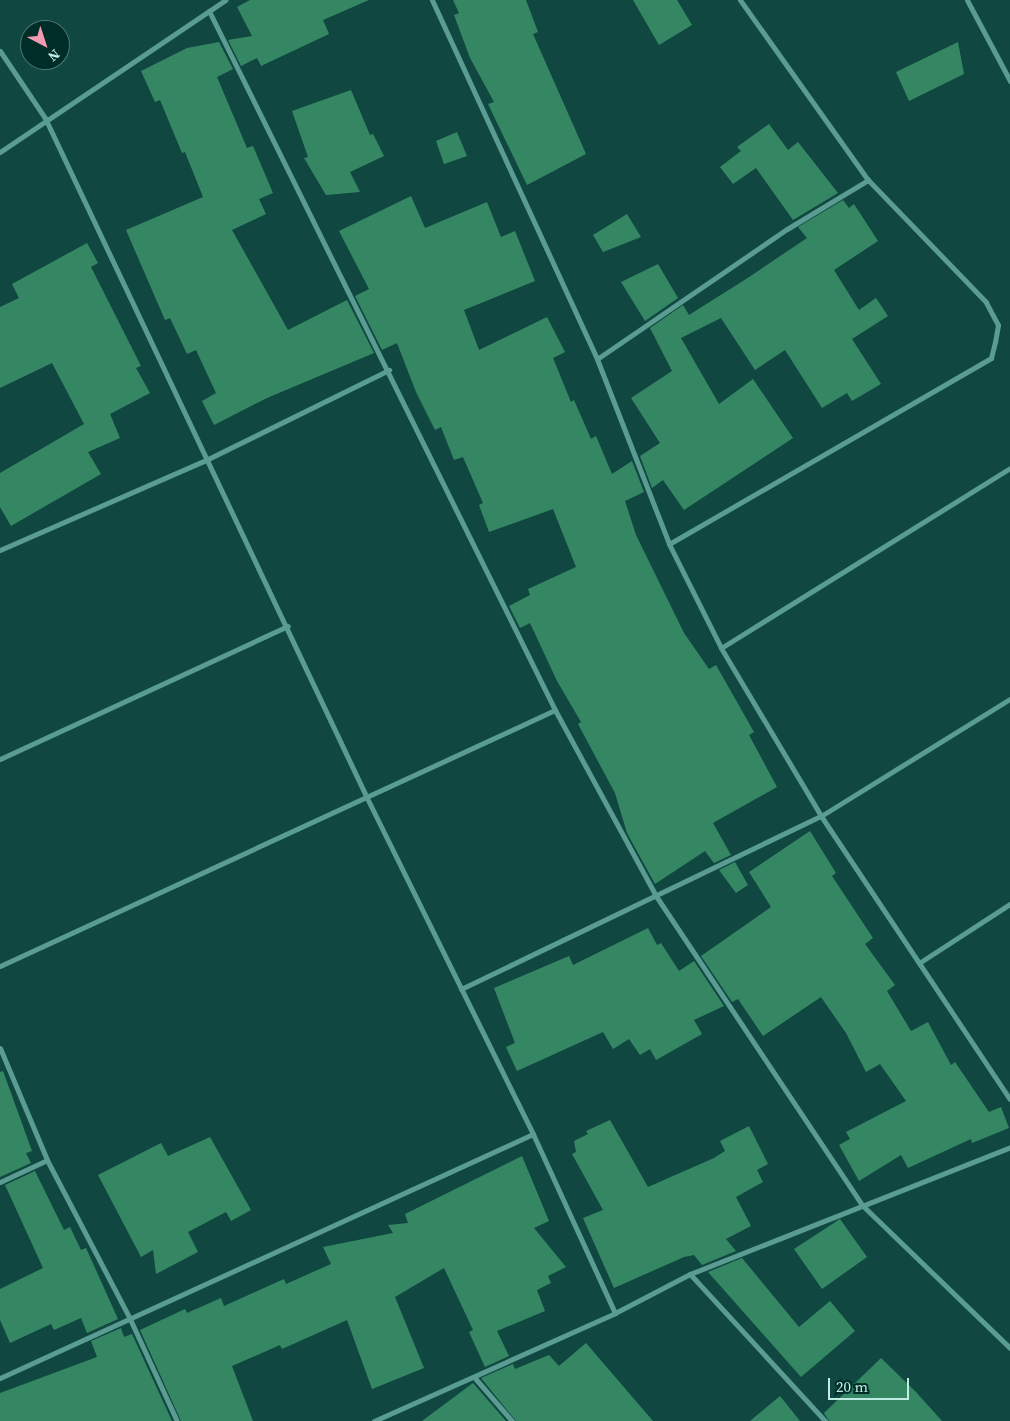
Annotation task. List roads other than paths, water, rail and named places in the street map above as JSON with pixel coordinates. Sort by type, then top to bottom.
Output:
[{"type":"street","points":[[0,152],[46,118],[225,0]]},
{"type":"street","points":[[432,0],[597,359],[669,544],[721,648],[820,816],[1010,1099]]},
{"type":"street","points":[[669,544],[991,358],[998,325],[986,302],[868,180],[740,0]]},
{"type":"street","points":[[967,0],[1010,81]]},
{"type":"street","points":[[209,11],[389,370],[555,710],[656,896],[862,1205],[1010,1348]]},
{"type":"street","points":[[0,51],[46,118],[288,626],[366,796],[532,1134],[615,1313]]},
{"type":"street","points":[[597,359],[787,230],[868,180]]},
{"type":"street","points":[[0,550],[208,459],[389,370]]},
{"type":"street","points":[[721,648],[1010,468]]},
{"type":"street","points":[[0,759],[288,626]]},
{"type":"street","points":[[462,990],[820,816],[1010,699]]},
{"type":"street","points":[[0,966],[555,710]]},
{"type":"street","points":[[919,963],[1010,904]]},
{"type":"street","points":[[0,1048],[47,1160],[130,1319],[177,1421]]},
{"type":"street","points":[[0,1378],[532,1134]]},
{"type":"street","points":[[374,1421],[615,1313],[690,1274],[1010,1147]]},
{"type":"street","points":[[0,1182],[47,1160]]},
{"type":"street","points":[[690,1274],[825,1421]]},
{"type":"street","points":[[474,1377],[512,1421]]}]
